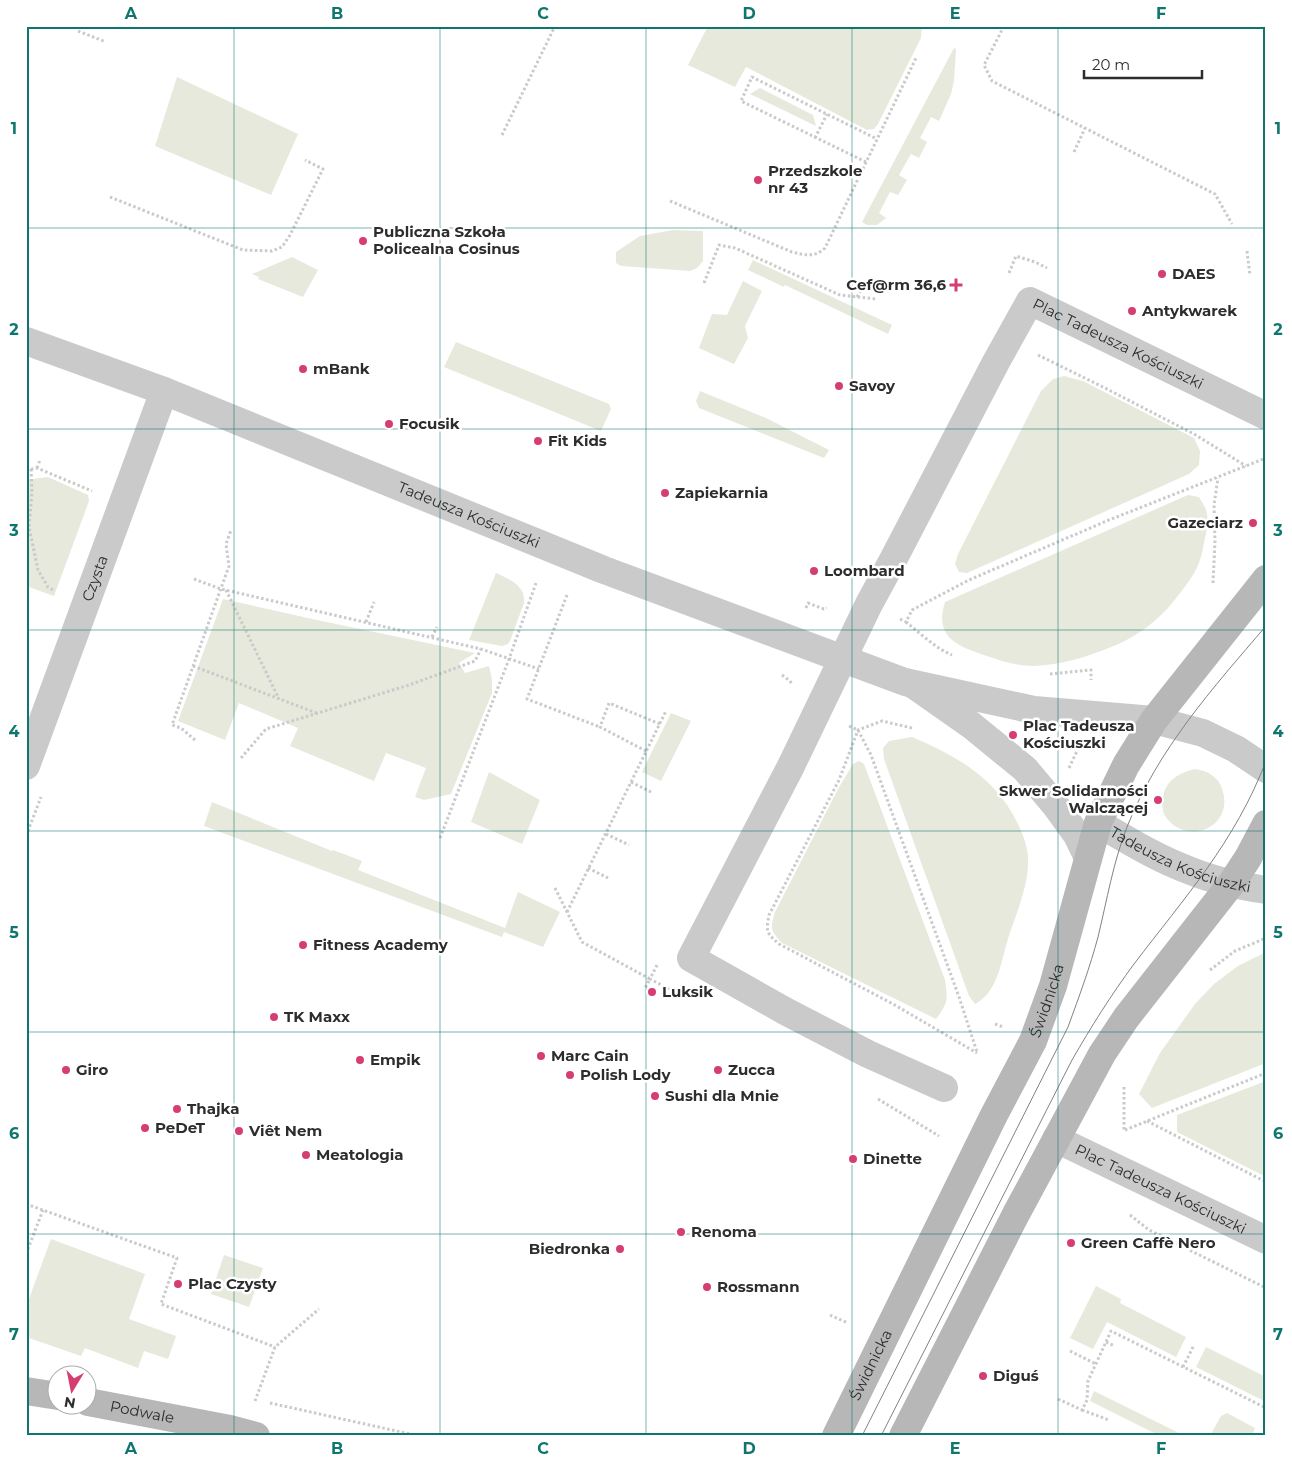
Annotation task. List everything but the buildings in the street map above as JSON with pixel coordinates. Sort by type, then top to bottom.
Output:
[{"type":"main road","name":"Świdnicka","points":[[836,1436],[994,1115],[1033,1041],[1053,986],[1098,823],[1126,765],[1154,720],[1266,579]]},
{"type":"main road","points":[[903,1436],[1016,1214],[1102,1054],[1126,1018],[1231,884],[1248,858],[1266,824]]},
{"type":"main road","points":[[26,1391],[48,1394]]},
{"type":"main road","name":"Podwale","points":[[98,1404],[230,1429],[256,1436]]},
{"type":"street","name":"Plac Tadeusza Kościuszki","points":[[944,1088],[868,1054],[691,958],[790,768],[868,604],[1030,301],[1266,416]]},
{"type":"street","name":"Tadeusza Kościuszki","points":[[26,340],[164,391],[604,570],[914,685],[1034,710],[1154,720],[1210,736],[1236,749],[1266,769]]},
{"type":"street","name":"Czysta","points":[[26,766],[164,391]]},
{"type":"street","name":"Tadeusza Kościuszki","points":[[914,685],[972,725],[1025,769],[1077,835],[1088,858]]},
{"type":"street","name":"Tadeusza Kościuszki","points":[[1098,823],[1157,857],[1190,871],[1231,884],[1266,890]]},
{"type":"street","name":"Plac Tadeusza Kościuszki","points":[[1056,1139],[1266,1240]]},
{"type":"path","points":[[502,135],[555,26]]},
{"type":"path","points":[[1004,26],[984,65],[992,81],[1215,194],[1232,224]]},
{"type":"path","points":[[78,31],[106,42]]},
{"type":"path","points":[[670,200],[792,252],[808,255],[819,253],[824,248],[916,58]]},
{"type":"path","points":[[866,162],[741,101],[748,85],[752,77],[877,139]]},
{"type":"path","points":[[815,138],[826,114]]},
{"type":"path","points":[[1074,152],[1085,128]]},
{"type":"path","points":[[110,197],[243,250],[272,251],[282,247],[290,235],[322,169],[305,160]]},
{"type":"path","points":[[704,283],[719,245],[735,248],[840,295],[876,299]]},
{"type":"path","points":[[1247,251],[1250,276]]},
{"type":"path","points":[[857,297],[861,290]]},
{"type":"path","points":[[1009,339],[1048,361],[1194,434],[1247,466]]},
{"type":"path","points":[[906,622],[912,610],[969,580],[1109,520],[1266,458]]},
{"type":"path","points":[[36,468],[40,460]]},
{"type":"path","points":[[26,470],[36,468],[99,494]]},
{"type":"path","points":[[31,469],[32,492],[29,527],[38,570],[48,587],[55,592]]},
{"type":"path","points":[[1213,583],[1214,505],[1218,478]]},
{"type":"path","points":[[195,740],[181,728],[172,725],[229,566],[226,544],[232,530]]},
{"type":"path","points":[[194,579],[221,589],[481,649],[539,669]]},
{"type":"path","points":[[440,838],[509,659],[536,583]]},
{"type":"path","points":[[226,590],[279,699]]},
{"type":"path","points":[[568,595],[527,699],[600,727],[646,751]]},
{"type":"path","points":[[366,622],[374,602]]},
{"type":"path","points":[[804,614],[808,603],[824,609],[830,608]]},
{"type":"path","points":[[898,618],[954,656]]},
{"type":"path","points":[[432,637],[437,627]]},
{"type":"path","points":[[241,758],[266,729],[409,685],[475,661],[481,649]]},
{"type":"path","points":[[193,666],[319,714]]},
{"type":"path","points":[[1046,675],[1091,670],[1091,683]]},
{"type":"path","points":[[778,674],[790,680],[794,686]]},
{"type":"path","points":[[600,727],[609,704],[660,724]]},
{"type":"path","points":[[567,912],[666,711]]},
{"type":"path","points":[[843,722],[858,730],[871,755],[959,997],[977,1053],[893,1004],[779,944],[769,936],[767,927],[769,914],[839,780],[858,730],[882,721],[917,729]]},
{"type":"path","points":[[1068,769],[1080,743]]},
{"type":"path","points":[[631,782],[651,792]]},
{"type":"path","points":[[606,834],[629,845]]},
{"type":"path","points":[[588,868],[608,878]]},
{"type":"path","points":[[555,888],[582,942],[689,999]]},
{"type":"path","points":[[1207,972],[1236,951],[1266,938]]},
{"type":"path","points":[[644,990],[659,961]]},
{"type":"path","points":[[1124,1130],[1266,1074]]},
{"type":"path","points":[[1121,1137],[1124,1130],[1124,1087],[1129,1079]]},
{"type":"path","points":[[877,1098],[939,1136]]},
{"type":"path","points":[[1147,1121],[1266,1182]]},
{"type":"path","points":[[26,1204],[177,1258],[161,1304],[275,1347]]},
{"type":"path","points":[[26,1254],[43,1210]]},
{"type":"path","points":[[1145,1227],[1266,1288]]},
{"type":"path","points":[[1179,1244],[1183,1237]]},
{"type":"path","points":[[1249,1280],[1253,1272]]},
{"type":"path","points":[[254,1404],[275,1347],[319,1309]]},
{"type":"path","points":[[830,1315],[848,1323]]},
{"type":"path","points":[[1082,1410],[1087,1400],[1088,1381],[1111,1331],[1266,1408]]},
{"type":"path","points":[[1106,1342],[1115,1346]]},
{"type":"path","points":[[1183,1366],[1194,1345]]},
{"type":"path","points":[[1070,1351],[1096,1364]]},
{"type":"path","points":[[1058,1399],[1109,1420]]},
{"type":"shaded area","points":[[708,26],[922,26],[921,38],[878,124],[874,129],[867,130],[746,67],[735,87],[688,65]]},
{"type":"shaded area","points":[[954,48],[956,49],[954,81],[951,94],[939,121],[931,117],[920,138],[927,142],[919,158],[911,154],[899,175],[907,180],[898,195],[890,192],[879,213],[886,218],[877,225],[867,225],[862,222]]},
{"type":"shaded area","points":[[177,77],[298,134],[271,195],[155,146]]},
{"type":"shaded area","points":[[760,88],[813,115],[816,126],[750,94]]},
{"type":"shaded area","points":[[673,230],[703,231],[703,261],[697,268],[690,271],[621,266],[616,263],[616,252],[640,236]]},
{"type":"shaded area","points":[[292,257],[318,270],[303,297],[258,279],[259,277],[252,274]]},
{"type":"shaded area","points":[[753,260],[892,325],[888,334],[785,285],[784,287],[748,270]]},
{"type":"shaded area","points":[[743,281],[762,291],[745,326],[748,338],[734,364],[699,348],[712,314],[727,315]]},
{"type":"shaded area","points":[[456,342],[609,404],[611,409],[601,431],[444,367]]},
{"type":"shaded area","points":[[1064,376],[1083,381],[1194,438],[1200,451],[1199,465],[1189,474],[967,573],[959,572],[955,564],[958,554],[1041,391],[1053,379]]},
{"type":"shaded area","points":[[700,391],[766,418],[829,450],[824,458],[699,408],[696,401]]},
{"type":"shaded area","points":[[48,477],[88,495],[89,501],[54,596],[26,586],[26,480]]},
{"type":"shaded area","points":[[1188,495],[1199,497],[1205,507],[1208,519],[1199,563],[1190,580],[1166,610],[1148,626],[1130,638],[1102,651],[1083,657],[1054,664],[1034,666],[1001,661],[969,650],[952,640],[946,633],[942,615],[945,602]]},
{"type":"shaded area","points":[[496,573],[516,584],[524,597],[524,603],[510,641],[502,646],[469,640]]},
{"type":"shaded area","points":[[223,599],[475,653],[459,663],[465,673],[489,666],[492,693],[451,794],[424,800],[415,797],[426,768],[386,753],[374,781],[290,746],[298,728],[239,703],[225,740],[178,721]]},
{"type":"shaded area","points":[[671,713],[691,721],[661,781],[642,772]]},
{"type":"shaded area","points":[[912,737],[960,761],[987,781],[1009,808],[1020,829],[1027,849],[1028,864],[1025,884],[997,977],[988,993],[975,1004],[969,996],[884,759],[883,748],[889,741]]},
{"type":"shaded area","points":[[859,761],[864,764],[945,980],[946,1001],[936,1019],[782,943],[772,929],[775,912],[838,789],[853,764]]},
{"type":"shaded area","points":[[1195,769],[1207,772],[1217,779],[1223,792],[1224,805],[1221,815],[1215,824],[1195,832],[1184,830],[1174,825],[1165,816],[1162,805],[1165,791],[1170,782],[1179,775]]},
{"type":"shaded area","points":[[489,772],[540,800],[522,844],[471,822]]},
{"type":"shaded area","points":[[212,802],[332,851],[362,861],[358,870],[505,928],[518,892],[560,912],[543,947],[504,932],[502,937],[204,826]]},
{"type":"shaded area","points":[[1266,952],[1266,1063],[1152,1108],[1139,1094],[1160,1053],[1195,1004],[1214,984],[1238,966]]},
{"type":"shaded area","points":[[1266,1081],[1266,1177],[1177,1132],[1177,1115]]},
{"type":"shaded area","points":[[51,1239],[145,1274],[129,1319],[176,1336],[168,1359],[144,1351],[138,1368],[85,1348],[81,1356],[26,1337],[26,1307]]},
{"type":"shaded area","points":[[224,1255],[263,1268],[249,1307],[211,1294]]},
{"type":"shaded area","points":[[1096,1286],[1121,1299],[1120,1303],[1186,1337],[1176,1357],[1107,1322],[1093,1349],[1070,1338]]},
{"type":"shaded area","points":[[1206,1347],[1266,1377],[1266,1402],[1196,1367]]},
{"type":"shaded area","points":[[1094,1391],[1185,1436],[1160,1436],[1090,1401]]},
{"type":"shaded area","points":[[1227,1413],[1255,1428],[1252,1436],[1210,1436],[1221,1416]]},
{"type":"tram line","points":[[862,1436],[1068,1027],[1095,948],[1118,854],[1127,827],[1140,799],[1154,772],[1188,721],[1266,626]]},
{"type":"tram line","points":[[881,1436],[1072,1060],[1134,964],[1208,868],[1254,790],[1266,761]]},
{"type":"place","name":"Przedszkole nr 43","points":[[758,180]]},
{"type":"place","name":"Publiczna Szkoła Policealna Cosinus","points":[[363,241]]},
{"type":"place","name":"DAES","points":[[1162,274]]},
{"type":"place","name":"Cef@rm 36,6","points":[[956,285]]},
{"type":"place","name":"Antykwarek","points":[[1132,311]]},
{"type":"place","name":"mBank","points":[[303,369]]},
{"type":"place","name":"Savoy","points":[[839,386]]},
{"type":"place","name":"Focusik","points":[[389,424]]},
{"type":"place","name":"Fit Kids","points":[[538,441]]},
{"type":"place","name":"Zapiekarnia","points":[[665,493]]},
{"type":"place","name":"Gazeciarz","points":[[1253,523]]},
{"type":"place","name":"Loombard","points":[[814,571]]},
{"type":"place","name":"Plac Tadeusza Kościuszki","points":[[1013,735]]},
{"type":"place","name":"Skwer Solidarności Walczącej","points":[[1158,800]]},
{"type":"place","name":"Fitness Academy","points":[[303,945]]},
{"type":"place","name":"Luksik","points":[[652,992]]},
{"type":"place","name":"TK Maxx","points":[[274,1017]]},
{"type":"place","name":"Marc Cain","points":[[541,1056]]},
{"type":"place","name":"Empik","points":[[360,1060]]},
{"type":"place","name":"Giro","points":[[66,1070]]},
{"type":"place","name":"Zucca","points":[[718,1070]]},
{"type":"place","name":"Polish Lody","points":[[570,1075]]},
{"type":"place","name":"Sushi dla Mnie","points":[[655,1096]]},
{"type":"place","name":"Thajka","points":[[177,1109]]},
{"type":"place","name":"PeDeT","points":[[145,1128]]},
{"type":"place","name":"Viêt Nem","points":[[239,1131]]},
{"type":"place","name":"Meatologia","points":[[306,1155]]},
{"type":"place","name":"Dinette","points":[[853,1159]]},
{"type":"place","name":"Renoma","points":[[681,1232]]},
{"type":"place","name":"Green Caffè Nero","points":[[1071,1243]]},
{"type":"place","name":"Biedronka","points":[[620,1249]]},
{"type":"place","name":"Plac Czysty","points":[[178,1284]]},
{"type":"place","name":"Rossmann","points":[[707,1287]]},
{"type":"place","name":"Diguś","points":[[983,1376]]}]
